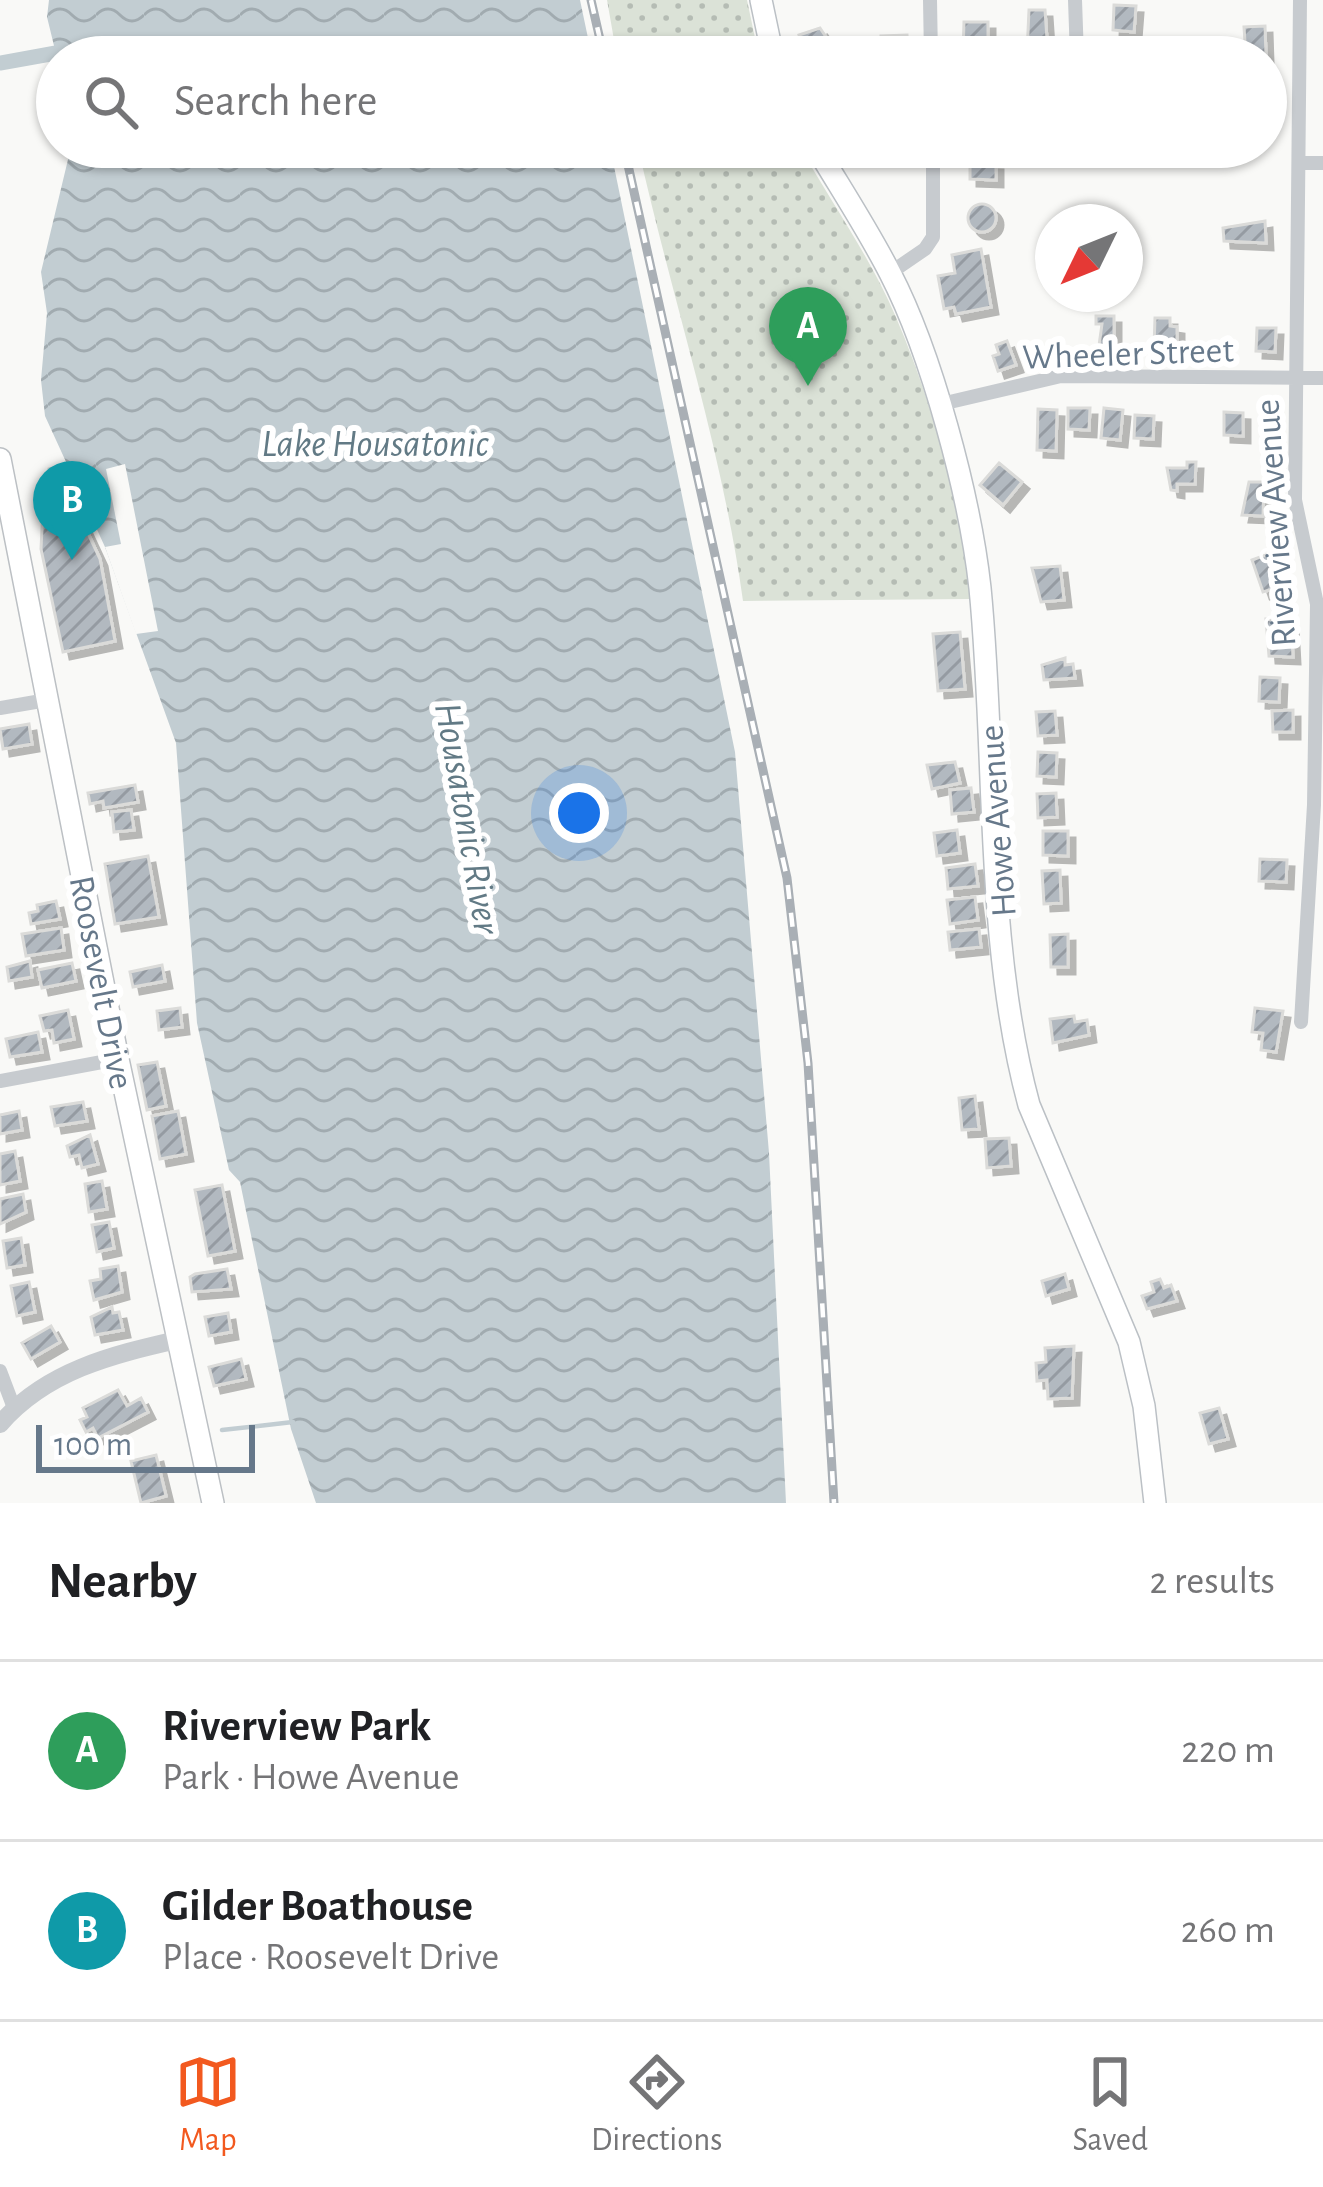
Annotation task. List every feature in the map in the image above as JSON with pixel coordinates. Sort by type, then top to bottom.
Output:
[{"type":"main road","points":[[761,0],[769,36]]},
{"type":"main road","name":"Howe Avenue","points":[[828,168],[890,273],[919,341],[937,404],[980,589],[1006,968],[1019,1070],[1029,1106],[1129,1342],[1144,1406],[1156,1503]]},
{"type":"main road","name":"Roosevelt Drive","points":[[0,459],[118,1059],[213,1503]]},
{"type":"street","points":[[930,0],[931,36]]},
{"type":"street","points":[[1075,0],[1076,36]]},
{"type":"street","name":"Riverview Avenue","points":[[1300,0],[1295,500],[1320,604],[1301,1022]]},
{"type":"street","points":[[1299,164],[1323,163]]},
{"type":"street","points":[[890,273],[925,249],[933,237],[932,168]]},
{"type":"street","name":"Wheeler Street","points":[[937,404],[1061,376],[1323,378]]},
{"type":"street","points":[[0,708],[47,700]]},
{"type":"street","points":[[0,1081],[118,1059]]},
{"type":"street","points":[[0,1371],[7,1416],[63,1375],[113,1355],[177,1340]]},
{"type":"shaded area","points":[[607,0],[747,0],[755,36],[613,36]]},
{"type":"shaded area","points":[[643,168],[812,168],[874,272],[909,349],[952,491],[970,599],[743,601],[710,430]]},
{"type":"water","points":[[49,0],[580,0],[588,36],[52,36]]},
{"type":"water","name":"Lake Housatonic","points":[[66,168],[614,168],[735,752],[769,1153],[786,1503],[316,1503],[291,1429],[240,1182],[229,1170],[197,1023],[176,743],[105,547],[45,416],[41,380],[47,313],[41,272]]},
{"type":"pier","points":[[125,464],[158,631],[136,634],[105,547],[121,544],[106,469]]},
{"type":"building","points":[[1114,5],[1136,6],[1134,32],[1113,30]]},
{"type":"building","points":[[1029,10],[1045,10],[1047,36],[1028,36]]},
{"type":"building","points":[[964,22],[988,22],[988,36],[964,36]]},
{"type":"building","points":[[1265,26],[1265,36],[1245,36],[1244,27]]},
{"type":"building","points":[[820,28],[825,36],[799,36]]},
{"type":"building","points":[[970,168],[996,168],[996,180],[970,179]]},
{"type":"building","points":[[982,204],[992,208],[996,218],[992,228],[982,232],[972,228],[968,218],[972,208]]},
{"type":"building","points":[[1265,221],[1266,243],[1224,241],[1223,228]]},
{"type":"building","points":[[981,249],[991,307],[956,314],[954,307],[944,309],[938,276],[955,273],[952,255]]},
{"type":"building","points":[[1096,316],[1114,316],[1114,360],[1097,360],[1102,324],[1096,324]]},
{"type":"building","points":[[1155,318],[1170,318],[1170,326],[1177,327],[1177,348],[1154,347]]},
{"type":"building","points":[[1257,328],[1276,328],[1275,352],[1256,351]]},
{"type":"building","points":[[1007,341],[1016,365],[998,371],[993,356],[999,354],[996,345]]},
{"type":"building","points":[[1068,408],[1090,408],[1089,430],[1068,429]]},
{"type":"building","points":[[1104,408],[1123,410],[1120,440],[1101,438]]},
{"type":"building","points":[[1038,409],[1057,410],[1056,451],[1037,450]]},
{"type":"building","points":[[1224,412],[1243,413],[1243,436],[1224,435]]},
{"type":"building","points":[[1135,415],[1154,416],[1153,439],[1134,438]]},
{"type":"building","points":[[1187,462],[1196,462],[1195,484],[1177,484],[1177,491],[1171,490],[1167,468],[1187,468]]},
{"type":"building","points":[[999,463],[1022,482],[1003,505],[980,485]]},
{"type":"building","points":[[57,467],[100,559],[115,641],[63,652],[41,549],[44,489],[49,487],[49,469]]},
{"type":"building","points":[[1249,482],[1264,482],[1263,516],[1242,515]]},
{"type":"building","points":[[1274,552],[1277,562],[1271,563],[1279,587],[1263,592],[1252,560]]},
{"type":"building","points":[[1060,566],[1064,600],[1041,602],[1032,568]]},
{"type":"building","points":[[1266,619],[1291,620],[1293,657],[1269,656]]},
{"type":"building","points":[[960,632],[965,689],[938,691],[933,634]]},
{"type":"building","points":[[1065,658],[1065,665],[1073,664],[1075,678],[1044,680],[1042,665]]},
{"type":"building","points":[[1260,677],[1280,678],[1279,702],[1259,701]]},
{"type":"building","points":[[1293,710],[1293,732],[1273,732],[1272,711]]},
{"type":"building","points":[[1055,711],[1057,735],[1038,736],[1036,712]]},
{"type":"building","points":[[29,724],[32,744],[3,749],[0,729]]},
{"type":"building","points":[[1038,752],[1057,753],[1056,777],[1037,776]]},
{"type":"building","points":[[955,762],[960,783],[932,789],[927,765]]},
{"type":"building","points":[[135,785],[138,802],[104,808],[103,801],[90,804],[88,793]]},
{"type":"building","points":[[971,788],[974,812],[952,814],[950,790]]},
{"type":"building","points":[[1056,793],[1057,817],[1038,818],[1037,794]]},
{"type":"building","points":[[131,810],[134,830],[114,832],[112,812]]},
{"type":"building","points":[[957,830],[960,853],[937,856],[934,833]]},
{"type":"building","points":[[1043,831],[1068,831],[1068,856],[1043,855]]},
{"type":"building","points":[[148,856],[159,917],[115,924],[105,864]]},
{"type":"building","points":[[1260,859],[1287,860],[1286,882],[1259,881]]},
{"type":"building","points":[[975,864],[978,886],[948,889],[946,868]]},
{"type":"building","points":[[1060,870],[1061,903],[1044,904],[1042,871]]},
{"type":"building","points":[[975,897],[978,920],[950,924],[947,900]]},
{"type":"building","points":[[56,901],[60,919],[31,924],[29,913],[38,911],[37,905]]},
{"type":"building","points":[[61,928],[64,950],[26,956],[22,934]]},
{"type":"building","points":[[979,929],[981,947],[950,950],[948,932]]},
{"type":"building","points":[[1068,934],[1068,967],[1051,967],[1050,935]]},
{"type":"building","points":[[30,961],[32,977],[9,981],[7,967]]},
{"type":"building","points":[[72,963],[76,981],[42,988],[38,970]]},
{"type":"building","points":[[162,965],[165,981],[133,987],[130,972]]},
{"type":"building","points":[[180,1008],[182,1027],[159,1030],[157,1011]]},
{"type":"building","points":[[1255,1008],[1283,1011],[1276,1052],[1261,1050],[1263,1033],[1252,1032]]},
{"type":"building","points":[[68,1010],[74,1039],[54,1043],[52,1030],[44,1031],[40,1016]]},
{"type":"building","points":[[1074,1016],[1075,1022],[1087,1020],[1089,1035],[1053,1043],[1050,1019]]},
{"type":"building","points":[[38,1032],[42,1052],[10,1057],[6,1039]]},
{"type":"building","points":[[157,1062],[166,1106],[147,1110],[138,1065]]},
{"type":"building","points":[[975,1096],[979,1129],[962,1130],[959,1098]]},
{"type":"building","points":[[83,1102],[87,1121],[55,1126],[51,1107]]},
{"type":"building","points":[[19,1111],[22,1130],[0,1134],[0,1115]]},
{"type":"building","points":[[178,1111],[186,1154],[160,1159],[152,1116]]},
{"type":"building","points":[[90,1135],[98,1164],[82,1168],[79,1155],[70,1157],[67,1146]]},
{"type":"building","points":[[1009,1138],[1011,1166],[987,1168],[985,1139]]},
{"type":"building","points":[[15,1151],[20,1181],[0,1185],[0,1154]]},
{"type":"building","points":[[102,1181],[107,1209],[89,1212],[85,1184]]},
{"type":"building","points":[[222,1185],[235,1251],[208,1256],[195,1190]]},
{"type":"building","points":[[23,1194],[26,1212],[0,1224],[0,1199]]},
{"type":"building","points":[[109,1222],[114,1248],[97,1252],[92,1225]]},
{"type":"building","points":[[21,1238],[25,1265],[7,1268],[3,1241]]},
{"type":"building","points":[[118,1266],[122,1292],[94,1300],[90,1281],[101,1279],[100,1269]]},
{"type":"building","points":[[227,1269],[231,1289],[192,1292],[190,1277]]},
{"type":"building","points":[[1065,1274],[1069,1289],[1046,1296],[1042,1281]]},
{"type":"building","points":[[1160,1279],[1164,1288],[1171,1285],[1177,1301],[1147,1309],[1142,1296],[1154,1292],[1151,1282]]},
{"type":"building","points":[[29,1282],[35,1312],[17,1316],[11,1286]]},
{"type":"building","points":[[112,1307],[113,1313],[119,1312],[123,1330],[95,1335],[91,1317]]},
{"type":"building","points":[[228,1313],[231,1332],[209,1336],[205,1317]]},
{"type":"building","points":[[51,1326],[60,1342],[31,1359],[22,1343]]},
{"type":"building","points":[[1074,1346],[1072,1398],[1048,1399],[1047,1380],[1037,1381],[1036,1363],[1046,1362],[1045,1348]]},
{"type":"building","points":[[241,1359],[246,1379],[214,1386],[209,1367]]},
{"type":"building","points":[[118,1390],[127,1406],[141,1398],[148,1412],[98,1438],[93,1428],[86,1432],[80,1420],[87,1417],[83,1408]]},
{"type":"building","points":[[1219,1408],[1228,1439],[1209,1444],[1200,1413]]},
{"type":"building","points":[[156,1455],[166,1496],[141,1503],[131,1461]]},
{"type":"waterway","points":[[0,63],[36,57]]},
{"type":"waterway","points":[[222,1430],[293,1422]]},
{"type":"railway","points":[[591,0],[599,36]]},
{"type":"railway","points":[[629,168],[787,878],[808,1063],[834,1503]]},
{"type":"place","name":"Riverview Park","points":[[808,386]]},
{"type":"place","name":"Gilder Boathouse","points":[[72,560]]},
{"type":"water label","name":"Housatonic River","points":[[469,818]]}]
